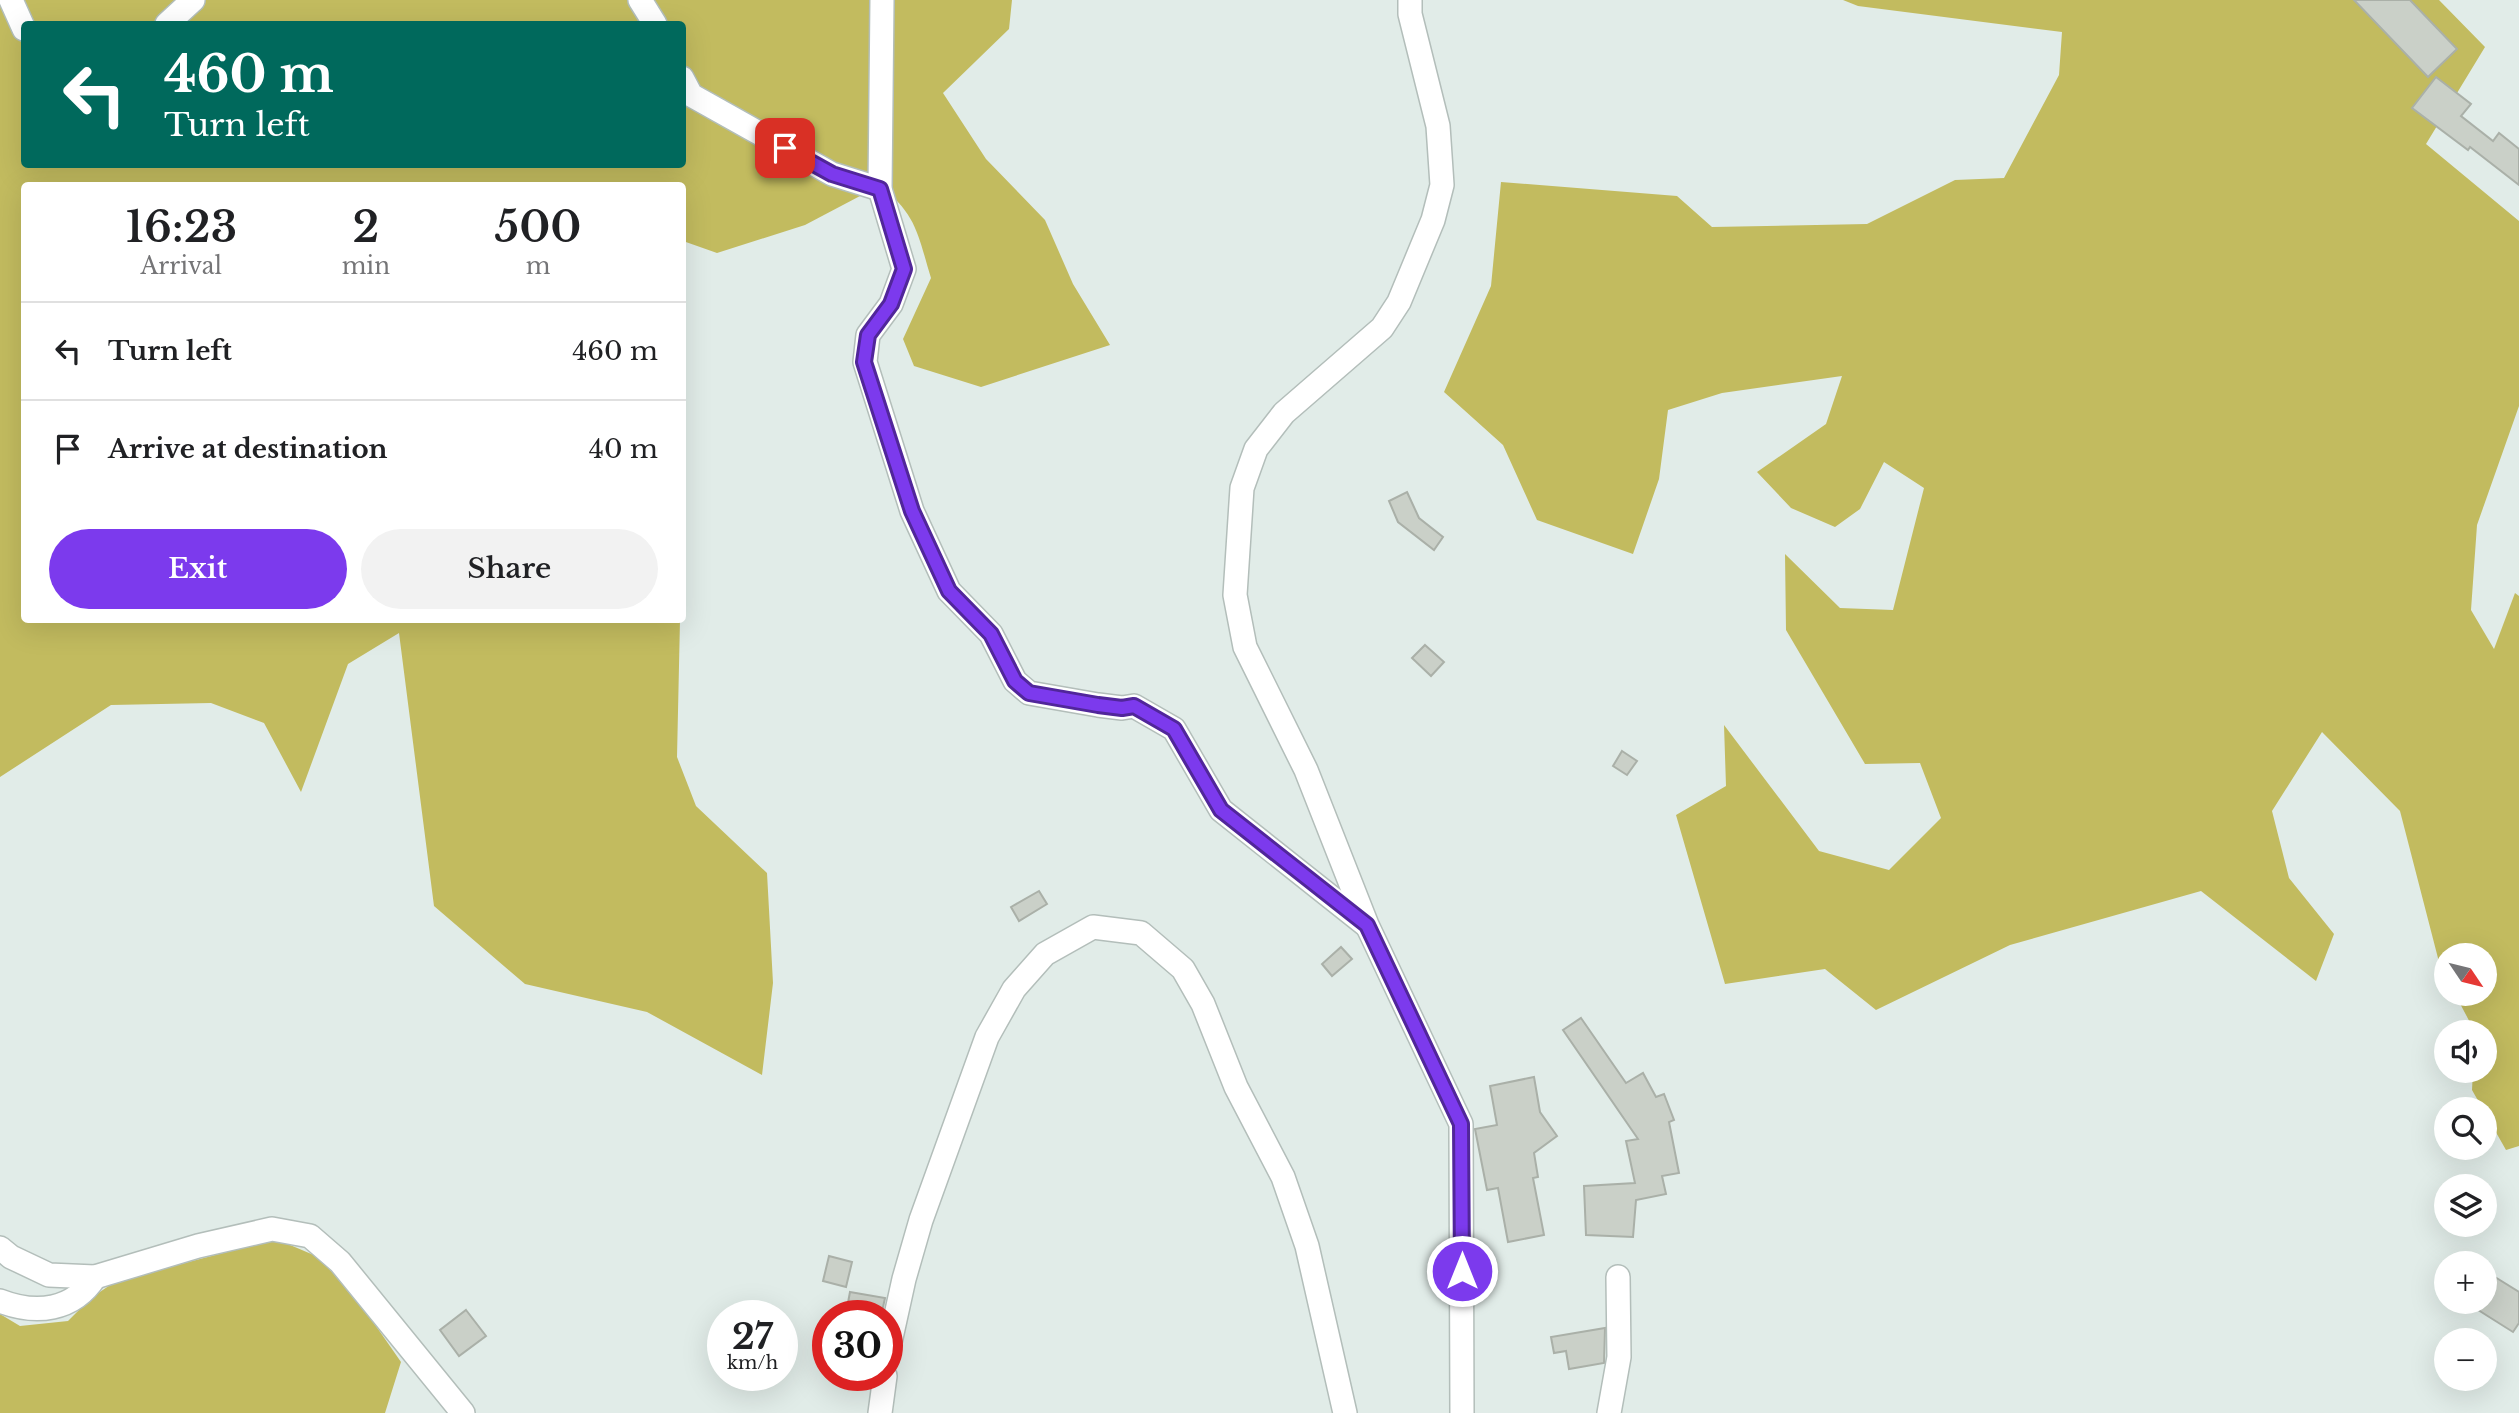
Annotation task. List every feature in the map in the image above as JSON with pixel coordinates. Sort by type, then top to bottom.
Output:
[{"type":"street","points":[[11,0],[21,22]]},
{"type":"street","points":[[170,21],[193,0]]},
{"type":"street","points":[[640,0],[653,21]]},
{"type":"street","points":[[882,0],[880,189],[904,269],[891,304],[868,335],[864,362],[912,511],[949,591],[991,634],[1015,681],[1029,693],[1122,708],[1134,706],[1174,729],[1221,810],[1367,925]]},
{"type":"street","points":[[1410,0],[1410,13],[1438,126],[1442,185],[1433,220],[1399,302],[1381,328],[1284,413],[1256,449],[1242,488],[1235,596],[1245,648],[1306,770],[1367,925],[1461,1124],[1462,1413]]},
{"type":"street","points":[[686,86],[691,95],[832,174],[880,189]]},
{"type":"street","points":[[899,1300],[921,1220],[986,1037],[1014,989],[1045,954],[1093,927],[1141,933],[1183,969],[1203,1004],[1236,1087],[1283,1177],[1307,1246],[1345,1413]]},
{"type":"street","points":[[0,1248],[11,1257],[49,1275],[95,1277],[198,1246],[272,1229],[310,1236],[340,1262],[463,1413]]},
{"type":"street","points":[[0,1301],[25,1308],[57,1307],[75,1299],[95,1277]]},
{"type":"street","points":[[1609,1413],[1619,1357],[1618,1277]]},
{"type":"street","points":[[880,1413],[883,1391]]},
{"type":"shaded area","points":[[0,0],[1012,0],[1009,29],[943,93],[986,159],[1045,220],[1073,284],[1110,345],[981,387],[914,366],[903,339],[931,278],[909,216],[892,196],[879,186],[805,225],[717,253],[686,242],[686,182],[21,182],[21,623],[680,623],[677,757],[696,806],[767,873],[773,983],[762,1075],[647,1012],[525,984],[434,906],[399,633],[348,664],[301,792],[264,723],[211,703],[111,705],[0,777]]},
{"type":"shaded area","points":[[1843,0],[2439,0],[2485,47],[2426,144],[2519,221],[2519,406],[2477,525],[2471,610],[2494,649],[2515,593],[2519,596],[2519,1146],[2506,1150],[2497,1134],[2497,1097],[2476,1097],[2472,1090],[2472,1083],[2497,1083],[2497,1020],[2469,1020],[2461,1006],[2497,1006],[2497,943],[2434,943],[2400,811],[2322,732],[2272,811],[2289,878],[2334,934],[2316,981],[2201,891],[2010,945],[1876,1010],[1825,969],[1725,984],[1676,815],[1726,786],[1724,725],[1819,851],[1889,870],[1941,818],[1920,763],[1865,764],[1786,630],[1785,554],[1840,608],[1893,610],[1924,488],[1884,462],[1860,509],[1835,527],[1791,508],[1757,472],[1826,424],[1842,376],[1722,393],[1668,410],[1659,479],[1633,554],[1537,520],[1503,445],[1444,392],[1491,286],[1501,182],[1677,196],[1712,227],[1867,224],[1955,180],[2004,178],[2059,75],[2062,32],[1858,6]]},
{"type":"shaded area","points":[[276,1239],[316,1256],[353,1293],[401,1362],[385,1413],[0,1413],[0,1314],[20,1326],[68,1321],[91,1298],[116,1281]]},
{"type":"building","points":[[2354,0],[2410,0],[2457,49],[2428,77]]},
{"type":"building","points":[[2436,77],[2471,104],[2461,116],[2493,141],[2499,133],[2519,149],[2519,185],[2470,147],[2468,150],[2412,108]]},
{"type":"building","points":[[1407,492],[1419,518],[1443,537],[1434,550],[1398,522],[1389,501]]},
{"type":"building","points":[[1425,645],[1444,662],[1431,676],[1412,658]]},
{"type":"building","points":[[1622,751],[1637,761],[1627,775],[1613,766]]},
{"type":"building","points":[[1039,891],[1047,904],[1019,921],[1011,907]]},
{"type":"building","points":[[1341,947],[1352,959],[1332,976],[1322,964]]},
{"type":"building","points":[[1581,1018],[1626,1083],[1643,1073],[1656,1097],[1664,1094],[1674,1120],[1669,1122],[1679,1173],[1662,1176],[1666,1194],[1636,1200],[1633,1237],[1586,1235],[1584,1186],[1635,1183],[1626,1141],[1638,1139],[1563,1030]]},
{"type":"building","points":[[1534,1077],[1540,1112],[1557,1136],[1534,1153],[1538,1177],[1533,1178],[1544,1235],[1508,1242],[1498,1188],[1487,1190],[1475,1129],[1497,1125],[1490,1086]]},
{"type":"building","points":[[829,1256],[852,1262],[846,1287],[823,1281]]},
{"type":"building","points":[[2497,1278],[2519,1292],[2519,1323],[2513,1332],[2484,1314],[2497,1314]]},
{"type":"building","points":[[850,1292],[885,1298],[885,1300],[848,1300]]},
{"type":"building","points":[[466,1310],[486,1336],[459,1356],[440,1330]]},
{"type":"building","points":[[1605,1328],[1604,1363],[1569,1369],[1566,1351],[1554,1353],[1551,1337]]},
{"type":"route","points":[[785,148],[832,174],[880,189],[904,269],[891,304],[868,335],[864,362],[912,511],[949,591],[991,634],[1015,681],[1029,693],[1073,702],[1122,708],[1134,706],[1174,729],[1221,810],[1367,925],[1461,1124],[1462,1271]]}]
